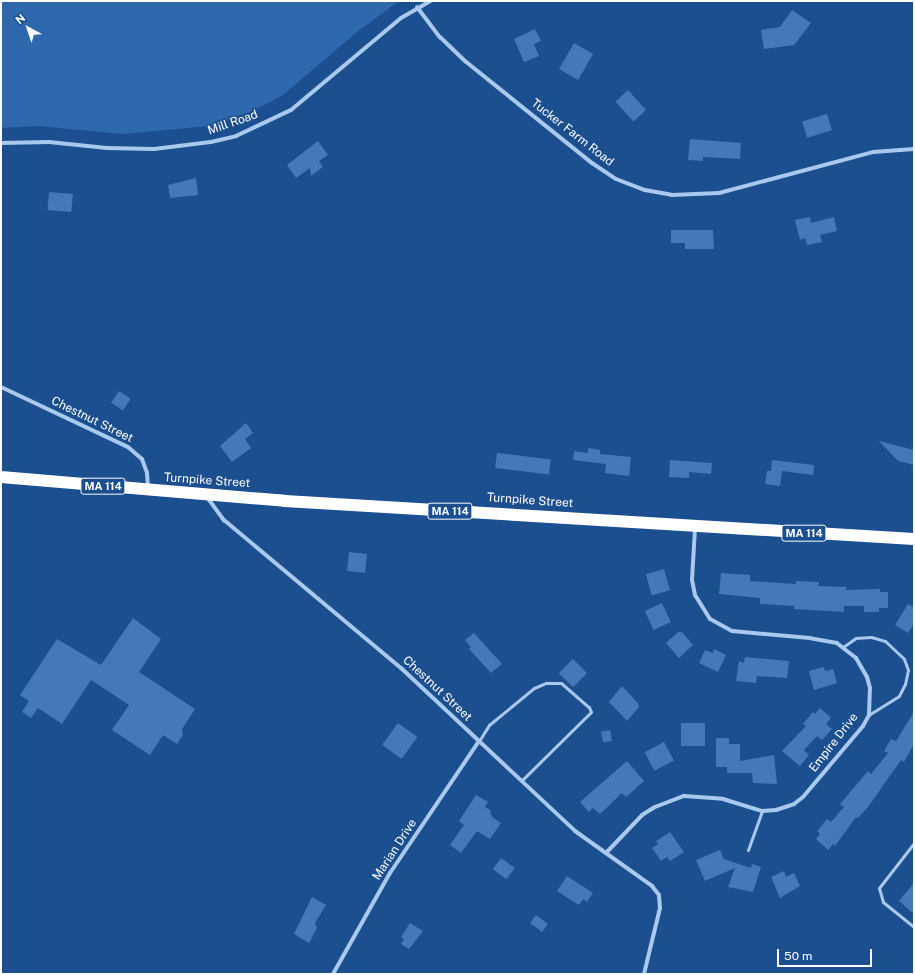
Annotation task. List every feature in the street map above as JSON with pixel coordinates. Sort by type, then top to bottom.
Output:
[{"type":"highway","name":"Turnpike Street","points":[[1,477],[148,490],[695,527],[914,539]]},
{"type":"street","name":"Mill Road","points":[[1,143],[49,142],[107,148],[154,149],[211,142],[236,136],[291,110],[351,58],[417,7],[430,1]]},
{"type":"street","name":"Tucker Farm Road","points":[[417,7],[440,37],[465,61],[586,158],[616,179],[645,190],[672,195],[719,193],[873,152],[914,149]]},
{"type":"street","name":"Chestnut Street","points":[[1,387],[128,447],[142,459],[147,473],[148,490]]},
{"type":"street","name":"Chestnut Street","points":[[205,493],[224,520],[400,668],[575,831],[652,886],[659,895],[658,915],[644,974]]},
{"type":"street","name":"Empire Drive","points":[[606,853],[642,815],[655,807],[684,796],[724,799],[762,811],[786,808],[803,797],[863,726],[868,715],[870,688],[867,677],[856,658],[843,647],[825,640],[732,632],[710,619],[695,595],[692,580],[695,527]]},
{"type":"street","name":"Marian Drive","points":[[333,974],[390,873],[479,741]]},
{"type":"lane","points":[[843,647],[856,638],[871,637],[885,641],[904,659],[908,670],[905,684],[899,696],[868,715]]},
{"type":"lane","points":[[479,741],[489,726],[534,688],[546,683],[561,683],[589,706],[591,712],[521,781]]},
{"type":"lane","points":[[748,850],[762,811]]},
{"type":"lane","points":[[914,843],[879,888],[883,902],[914,927]]},
{"type":"shaded area","points":[[1,1],[399,1],[357,32],[283,95],[252,111],[209,126],[123,134],[38,126],[1,128]]},
{"type":"building","points":[[792,10],[811,23],[794,45],[764,49],[761,30],[780,27]]},
{"type":"building","points":[[535,29],[541,41],[534,44],[539,56],[524,62],[514,39]]},
{"type":"building","points":[[574,43],[593,54],[578,80],[559,69]]},
{"type":"building","points":[[628,90],[646,110],[633,121],[615,101]]},
{"type":"building","points":[[827,114],[832,130],[807,138],[802,122]]},
{"type":"building","points":[[690,139],[741,143],[740,159],[703,157],[703,161],[688,160]]},
{"type":"building","points":[[318,141],[328,155],[319,161],[323,167],[311,176],[310,168],[296,178],[287,165]]},
{"type":"building","points":[[196,178],[198,195],[170,198],[168,185]]},
{"type":"building","points":[[49,192],[73,194],[71,212],[47,210]]},
{"type":"building","points":[[810,217],[811,223],[834,217],[837,231],[820,235],[822,242],[807,245],[805,238],[800,240],[795,220]]},
{"type":"building","points":[[671,230],[713,230],[714,249],[685,249],[685,243],[671,243]]},
{"type":"building","points":[[119,391],[131,399],[123,410],[111,403]]},
{"type":"building","points":[[246,423],[253,433],[245,439],[251,448],[232,462],[220,446]]},
{"type":"building","points":[[879,441],[914,450],[914,465],[898,461]]},
{"type":"building","points":[[588,448],[600,450],[600,454],[631,457],[629,476],[605,473],[606,464],[573,460],[574,451],[588,453]]},
{"type":"building","points":[[497,453],[551,460],[549,474],[495,468]]},
{"type":"building","points":[[670,460],[712,463],[711,474],[689,472],[689,478],[669,477]]},
{"type":"building","points":[[772,460],[814,465],[813,475],[782,471],[780,486],[765,484],[767,471],[771,471]]},
{"type":"building","points":[[349,552],[367,554],[365,573],[347,571]]},
{"type":"building","points":[[664,569],[670,590],[652,595],[646,574]]},
{"type":"building","points":[[721,573],[750,575],[750,581],[796,584],[796,581],[819,582],[818,586],[846,587],[846,590],[880,589],[880,592],[888,592],[888,608],[879,608],[879,612],[864,612],[864,606],[844,606],[844,612],[794,609],[794,606],[760,604],[760,598],[719,594]]},
{"type":"building","points":[[662,603],[671,622],[654,630],[645,611]]},
{"type":"building","points":[[908,604],[914,607],[914,624],[908,633],[895,625]]},
{"type":"building","points":[[133,618],[161,639],[139,672],[195,709],[182,729],[183,735],[177,744],[163,735],[150,755],[112,730],[129,705],[91,680],[62,724],[38,708],[31,718],[22,712],[29,701],[20,695],[57,639],[101,665]]},
{"type":"building","points":[[678,632],[682,632],[693,645],[679,658],[666,643]]},
{"type":"building","points":[[474,633],[502,664],[491,673],[469,649],[471,647],[465,640]]},
{"type":"building","points":[[714,649],[726,655],[718,672],[699,663],[705,650],[713,653]]},
{"type":"building","points":[[745,657],[789,661],[787,678],[757,676],[756,683],[736,681],[739,661],[744,663]]},
{"type":"building","points":[[573,659],[587,673],[573,687],[559,673]]},
{"type":"building","points":[[824,667],[825,671],[833,669],[837,683],[814,690],[809,671]]},
{"type":"building","points":[[622,686],[638,703],[639,707],[627,721],[609,702]]},
{"type":"building","points":[[820,708],[831,718],[826,724],[832,729],[822,740],[817,736],[804,750],[809,755],[800,766],[782,751],[806,726],[803,724],[813,712],[815,714]]},
{"type":"building","points":[[914,712],[914,744],[904,762],[901,760],[868,807],[858,818],[856,817],[835,846],[833,844],[828,850],[816,839],[820,834],[817,831],[827,819],[831,822],[844,807],[840,804],[868,771],[871,774],[888,753],[884,751],[891,739],[896,741]]},
{"type":"building","points":[[398,723],[417,737],[402,759],[382,745]]},
{"type":"building","points":[[681,723],[705,723],[705,746],[681,746]]},
{"type":"building","points":[[610,730],[612,741],[603,742],[601,732]]},
{"type":"building","points":[[716,738],[729,738],[729,744],[740,744],[740,761],[774,755],[777,784],[753,783],[752,773],[727,773],[727,767],[716,767]]},
{"type":"building","points":[[664,742],[674,761],[654,771],[645,752]]},
{"type":"building","points":[[627,761],[644,781],[626,797],[622,793],[600,814],[593,808],[589,812],[580,802]]},
{"type":"building","points":[[476,795],[488,802],[485,807],[490,810],[492,817],[501,823],[490,839],[477,831],[461,853],[450,845],[464,825],[459,821]]},
{"type":"building","points":[[670,832],[684,852],[670,861],[667,857],[661,861],[652,848],[658,844],[656,841]]},
{"type":"building","points":[[720,850],[724,859],[751,868],[752,864],[761,867],[753,892],[728,887],[735,868],[705,881],[696,860]]},
{"type":"building","points":[[501,858],[515,868],[507,879],[493,869]]},
{"type":"building","points":[[784,871],[786,877],[794,873],[800,886],[780,898],[771,877]]},
{"type":"building","points":[[567,876],[593,893],[587,902],[583,899],[579,905],[557,891]]},
{"type":"building","points":[[914,883],[914,914],[899,901]]},
{"type":"building","points":[[312,897],[326,905],[315,923],[317,928],[309,943],[294,934]]},
{"type":"building","points":[[536,915],[548,924],[542,932],[530,923]]},
{"type":"building","points":[[410,923],[423,931],[409,949],[401,944],[404,939],[401,937]]}]
